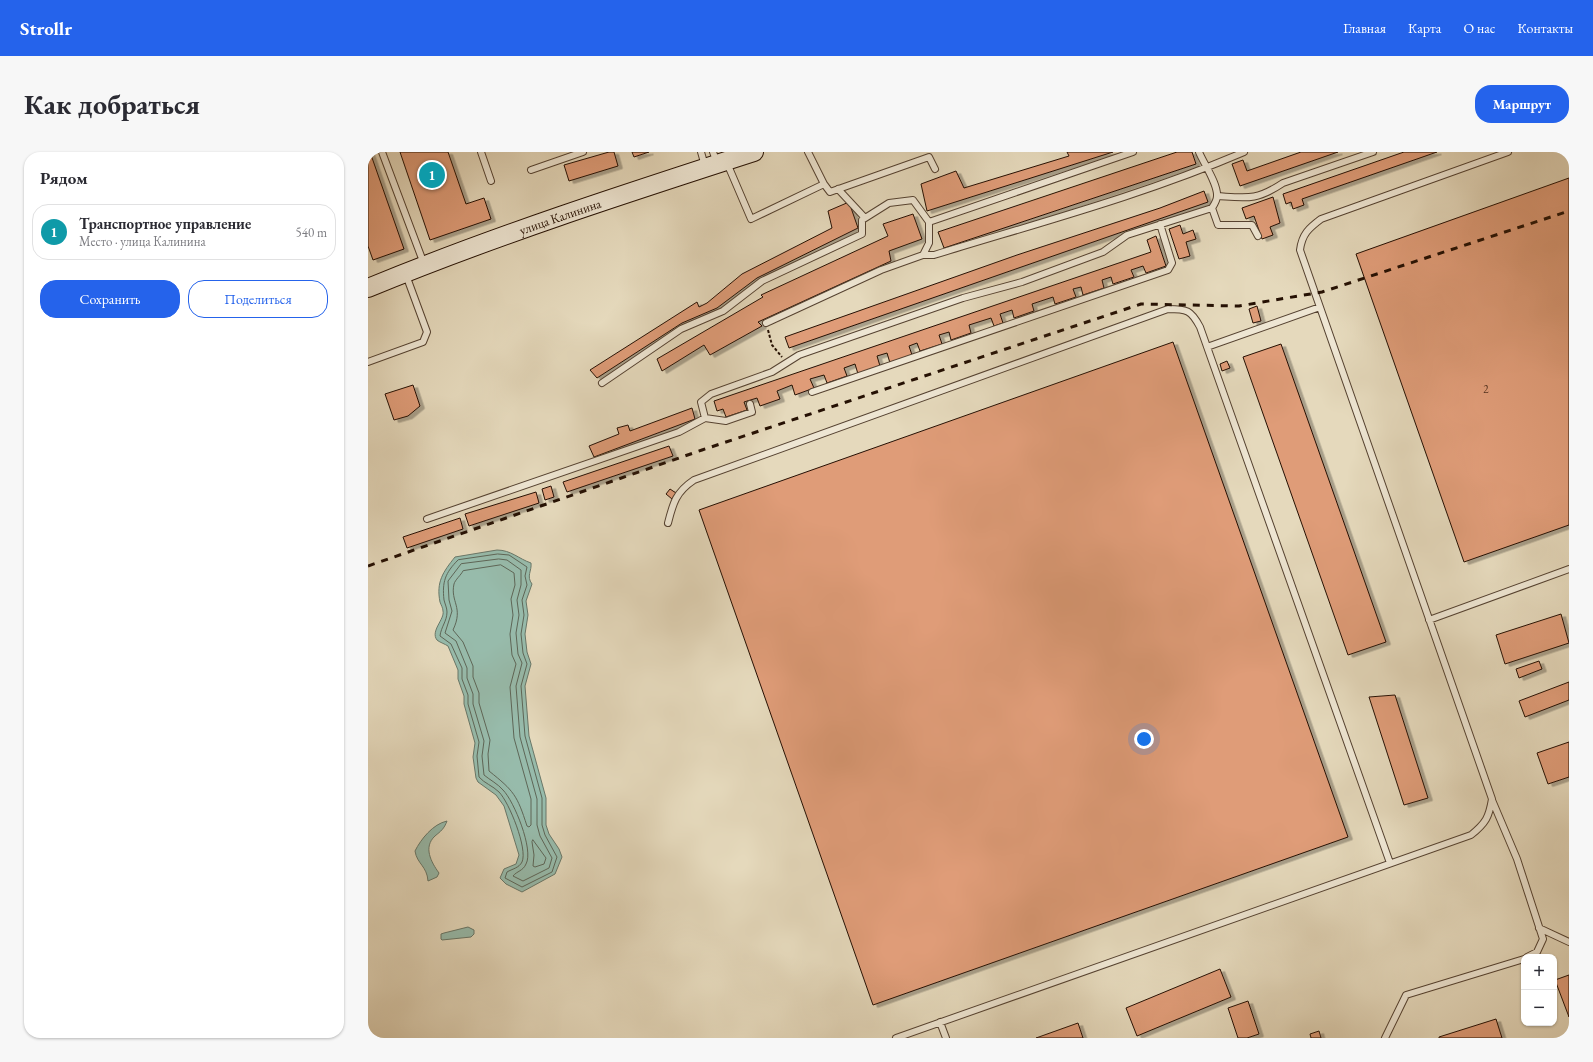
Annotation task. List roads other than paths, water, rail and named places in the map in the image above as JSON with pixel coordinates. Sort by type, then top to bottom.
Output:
[{"type":"street","name":"улица Калинина","points":[[369,285],[602,202],[713,159],[754,152]]},
{"type":"lane","points":[[382,152],[424,266]]},
{"type":"lane","points":[[481,152],[491,181]]},
{"type":"lane","points":[[531,170],[583,152]]},
{"type":"lane","points":[[808,152],[824,184],[830,192],[929,158],[934,168]]},
{"type":"lane","points":[[929,222],[1133,152]]},
{"type":"lane","points":[[1199,152],[1212,178],[1217,196],[1212,208],[1218,225],[1252,225],[1258,236]]},
{"type":"lane","points":[[766,323],[881,270],[923,255],[934,255],[1040,223],[1206,168],[1244,152]]},
{"type":"lane","points":[[1217,196],[1252,198],[1271,191],[1283,183],[1373,152]]},
{"type":"lane","points":[[1508,152],[1321,219],[1308,228],[1302,238],[1300,250],[1492,799],[1517,859],[1543,939],[1537,952],[1533,954]]},
{"type":"lane","points":[[713,159],[751,219],[824,184]]},
{"type":"lane","points":[[838,189],[865,218]]},
{"type":"lane","points":[[602,383],[681,329],[723,311],[762,281],[862,234],[862,220],[888,203],[912,200],[929,222],[929,243],[923,255]]},
{"type":"lane","points":[[705,418],[701,402],[711,394],[772,372],[799,355],[955,300],[1022,282],[1103,252],[1127,235],[1212,208]]},
{"type":"lane","points":[[812,392],[1168,270],[1172,263],[1160,224]]},
{"type":"lane","points":[[368,362],[423,342],[427,332],[406,273]]},
{"type":"lane","points":[[1207,347],[1320,307]]},
{"type":"lane","points":[[668,523],[672,505],[681,489],[694,480],[1168,309],[1183,309],[1194,315],[1200,327],[1390,863]]},
{"type":"lane","points":[[427,519],[679,432],[705,418],[726,421],[752,412],[750,404]]},
{"type":"lane","points":[[1429,620],[1569,569]]},
{"type":"lane","points":[[896,1038],[1471,835],[1490,815],[1492,799]]},
{"type":"lane","points":[[1539,928],[1569,942]]},
{"type":"lane","points":[[1385,1038],[1406,995],[1521,960]]},
{"type":"lane","points":[[940,1022],[946,1038]]},
{"type":"water","points":[[497,550],[511,553],[531,563],[529,578],[532,584],[526,601],[528,615],[525,634],[527,652],[531,664],[525,686],[529,736],[546,798],[546,825],[549,834],[559,849],[562,857],[555,874],[522,892],[506,884],[500,878],[504,869],[516,864],[519,855],[504,806],[496,795],[478,782],[476,778],[473,757],[475,743],[464,704],[464,696],[458,679],[458,670],[448,646],[438,641],[435,636],[436,629],[443,614],[439,595],[440,583],[447,568],[455,557]]},
{"type":"water","points":[[447,821],[441,831],[431,840],[429,845],[431,859],[439,873],[437,877],[428,881],[426,872],[415,851],[432,829]]},
{"type":"water","points":[[468,927],[474,930],[474,934],[471,937],[441,939],[441,934]]},
{"type":"railway","points":[[368,566],[702,450],[1141,304],[1239,306],[1322,292],[1569,211]]},
{"type":"place","name":"Транспортное управление","points":[[432,175]]}]
